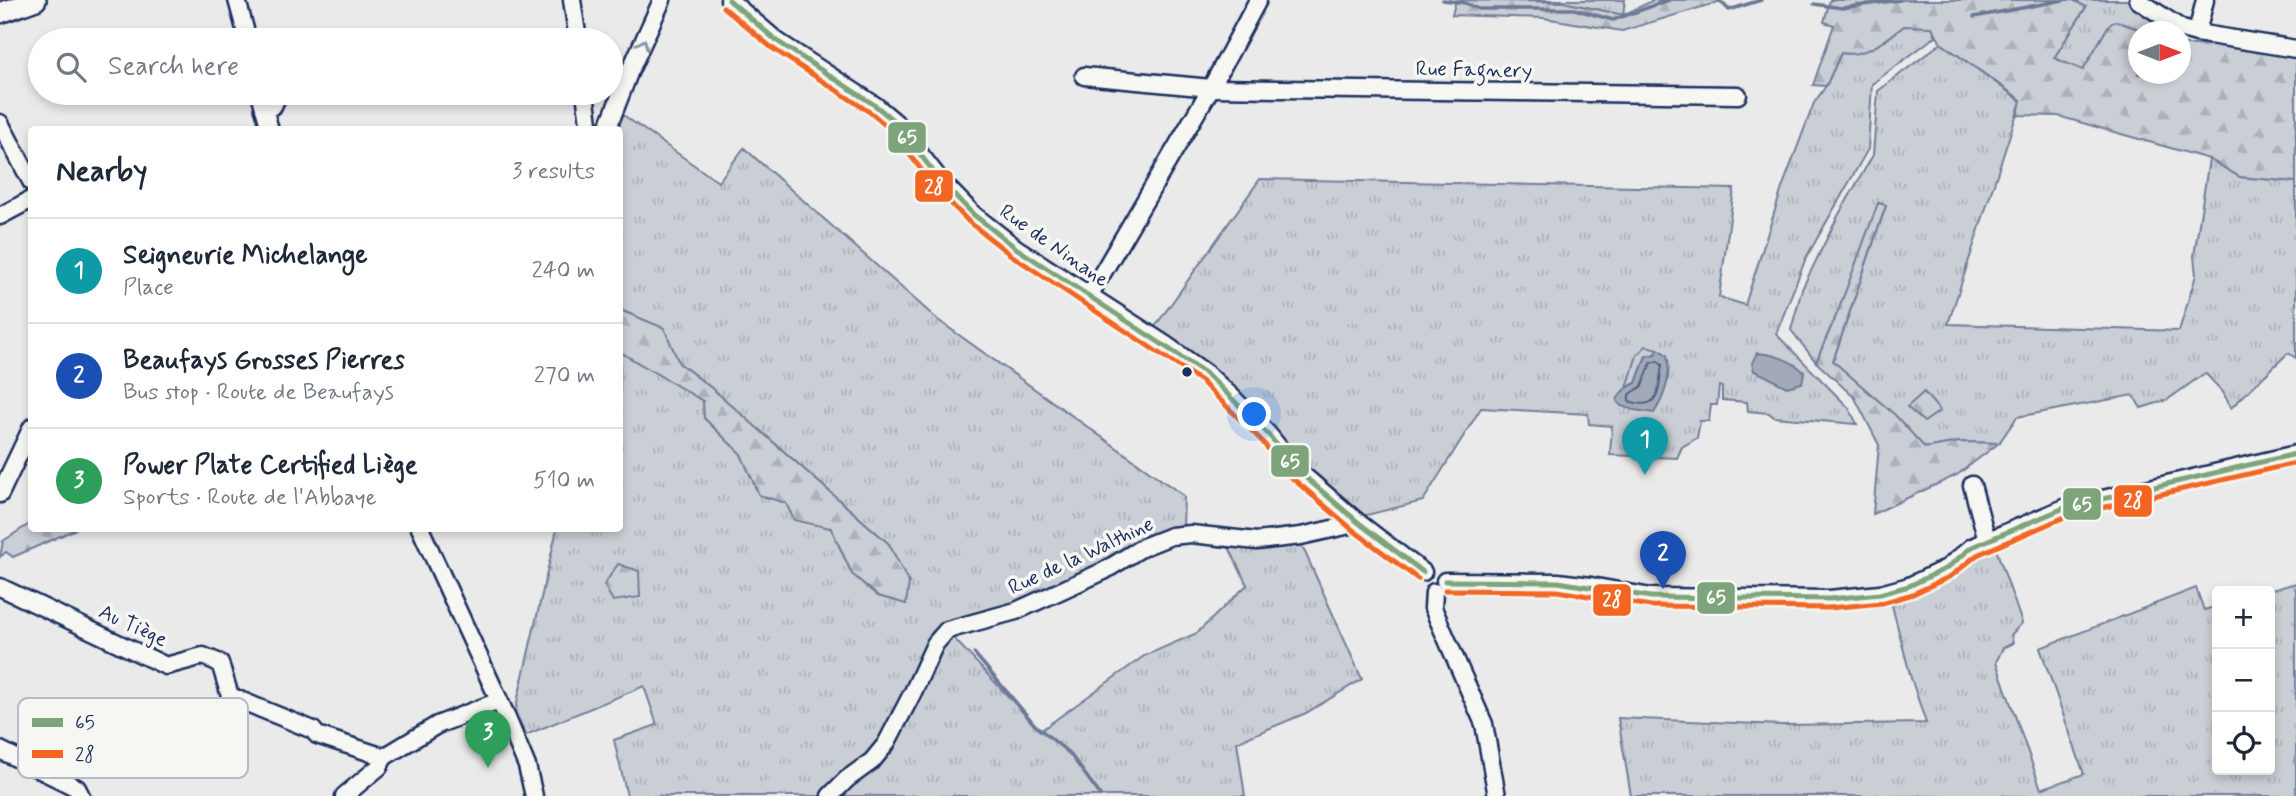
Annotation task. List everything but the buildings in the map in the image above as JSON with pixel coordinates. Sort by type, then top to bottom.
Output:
[{"type":"main road","points":[[0,13],[36,0]]},
{"type":"street","points":[[237,0],[245,28]]},
{"type":"street","points":[[572,0],[576,28]]},
{"type":"street","points":[[623,89],[663,0]]},
{"type":"street","name":"Rue de Ninane","points":[[729,0],[785,47],[876,106],[895,122],[940,180],[974,215],[1016,248],[1207,374],[1242,407],[1297,470],[1359,523],[1423,572],[1421,584],[1426,590],[1439,586]]},
{"type":"street","points":[[1089,296],[1258,0]]},
{"type":"street","points":[[2138,0],[2182,29],[2296,49]]},
{"type":"street","points":[[2197,33],[2205,0]]},
{"type":"street","name":"Rue Fagnery","points":[[1084,76],[1210,88],[1738,95]]},
{"type":"street","points":[[263,105],[269,126]]},
{"type":"street","points":[[264,109],[273,105]]},
{"type":"street","points":[[587,105],[589,126]]},
{"type":"street","points":[[609,126],[617,105]]},
{"type":"street","points":[[0,123],[28,176]]},
{"type":"street","points":[[0,216],[28,201]]},
{"type":"street","points":[[0,494],[28,435]]},
{"type":"street","points":[[1497,796],[1487,734],[1433,608],[1439,586],[1558,582],[1651,597],[1852,598],[1880,594],[1909,586],[1947,568],[1966,551],[2064,508],[2296,454]]},
{"type":"street","points":[[1972,485],[1987,541]]},
{"type":"street","name":"Rue de la Walthine","points":[[830,796],[847,779],[872,761],[886,744],[935,644],[947,630],[1016,611],[1104,571],[1143,547],[1171,536],[1192,534],[1240,540],[1279,539],[1359,523]]},
{"type":"street","points":[[422,532],[527,766],[534,796]]},
{"type":"street","name":"Au Tiège","points":[[0,587],[166,666],[203,656],[220,663],[230,696],[235,698]]},
{"type":"street","points":[[344,796],[379,767],[384,757],[437,725],[499,701]]},
{"type":"street","name":"Au Tiège","points":[[248,703],[317,734],[384,757]]},
{"type":"street","points":[[0,750],[18,759]]},
{"type":"street","points":[[57,778],[77,788],[81,796]]},
{"type":"green space","points":[[1456,0],[1563,2],[1623,15],[1654,0],[1719,2],[1622,31],[1544,18],[1452,15]]},
{"type":"green space","points":[[1491,0],[1625,0],[1623,15],[1563,2]]},
{"type":"green space","points":[[1830,0],[2073,0],[2086,7],[2054,58],[2083,70],[2109,25],[2115,21],[2128,25],[2128,84],[2191,84],[2191,45],[2219,45],[2296,55],[2296,182],[2240,177],[2209,159],[2058,116],[2018,115],[2021,100],[1941,43],[1932,27],[1904,26],[1867,50],[1841,53],[1826,86],[1813,85],[1834,25],[1824,22]]},
{"type":"green space","points":[[2073,0],[2128,0],[2142,5],[2165,21],[2128,21],[2128,25],[2115,21],[2109,25],[2083,71],[2054,58],[2086,7]]},
{"type":"green space","points":[[1904,25],[1932,27],[1936,36],[1872,84],[1868,149],[1806,258],[1776,334],[1849,408],[1857,424],[1774,417],[1769,413],[1748,411],[1747,402],[1722,400],[1722,387],[1719,386],[1717,405],[1711,405],[1709,421],[1700,421],[1697,438],[1682,447],[1677,458],[1610,455],[1612,426],[1589,424],[1588,414],[1481,408],[1423,501],[1363,516],[1297,460],[1260,414],[1215,373],[1154,328],[1260,179],[1734,189],[1719,297],[1745,305],[1782,188],[1814,103],[1826,86],[1841,53],[1885,41]]},
{"type":"green space","points":[[1941,43],[2021,101],[1948,324],[2179,331],[2196,275],[2194,256],[2209,159],[2240,177],[2296,182],[2296,358],[2288,353],[2231,408],[2223,392],[2205,373],[2167,400],[2141,408],[2133,395],[2017,417],[1999,443],[1959,442],[1925,448],[1894,415],[1833,361],[1886,206],[1879,203],[1816,362],[1791,330],[1802,289],[1838,216],[1873,155],[1878,91]]},
{"type":"green space","points":[[619,112],[718,182],[744,148],[938,320],[1184,496],[1183,528],[1162,531],[1105,563],[1030,598],[941,626],[932,632],[880,746],[824,796],[627,796],[614,740],[657,725],[644,686],[526,735],[515,711],[556,532],[623,532],[623,354],[703,401],[704,418],[741,454],[759,495],[786,503],[794,520],[831,528],[852,574],[878,596],[906,603],[889,544],[714,390],[679,363],[663,328],[623,311],[623,126],[613,126]]},
{"type":"green space","points":[[1878,203],[1886,205],[1833,361],[1895,415],[1925,448],[1959,442],[1999,443],[1957,475],[1873,514],[1879,445],[1855,398],[1816,362],[1839,309]]},
{"type":"green space","points":[[623,311],[664,328],[679,363],[714,390],[889,544],[909,583],[906,604],[878,596],[852,574],[831,528],[794,520],[786,503],[759,495],[741,454],[704,418],[703,401],[623,354]]},
{"type":"green space","points":[[1646,346],[1658,349],[1656,354],[1646,356],[1636,383],[1627,388],[1637,355]]},
{"type":"green space","points":[[1924,392],[1940,411],[1924,422],[1907,407]]},
{"type":"green space","points":[[28,525],[28,532],[69,532],[13,557],[6,552],[0,557],[3,541]]},
{"type":"green space","points":[[1226,541],[1300,541],[1362,679],[1306,713],[1237,742],[1245,796],[837,796],[881,757],[938,645],[951,635],[1040,731],[1144,656],[1197,633],[1247,585]]},
{"type":"green space","points":[[1996,549],[2022,623],[2011,635],[2013,643],[2003,648],[1996,662],[2041,789],[2084,774],[2040,648],[2196,588],[2204,610],[2212,608],[2212,775],[2275,775],[2275,589],[2296,583],[2296,796],[1631,796],[1618,718],[1782,725],[1926,723],[1890,598],[1938,581]]},
{"type":"green space","points":[[618,564],[639,571],[640,597],[613,601],[604,585]]},
{"type":"water","points":[[1658,349],[1667,355],[1669,370],[1664,392],[1654,413],[1621,406],[1617,401],[1620,395],[1636,383],[1646,356],[1656,354]]},
{"type":"water","points":[[1757,353],[1776,356],[1794,364],[1804,372],[1802,383],[1787,387],[1754,371],[1752,363]]},
{"type":"waterway","points":[[1443,0],[1465,3],[1479,9],[1574,9],[1613,20],[1669,0]]},
{"type":"waterway","points":[[1719,0],[1729,10],[1761,0]]},
{"type":"waterway","points":[[1814,4],[1842,8],[1900,0]]},
{"type":"waterway","points":[[1974,17],[2064,0]]},
{"type":"waterway","points":[[974,653],[1035,725],[1070,754],[1101,796]]},
{"type":"transit line","name":"65","points":[[729,0],[777,41],[876,106],[895,122],[940,180],[974,215],[1016,248],[1207,374],[1268,434],[1297,470],[1359,523],[1423,572]]},
{"type":"transit line","name":"28","points":[[723,7],[772,48],[871,113],[889,128],[934,186],[969,222],[1011,255],[1201,381],[1261,440],[1291,477],[1353,530],[1418,579]]},
{"type":"transit line","name":"65","points":[[1445,581],[1558,582],[1651,597],[1829,599],[1880,594],[1909,586],[1947,568],[1972,547],[2064,508],[2296,454]]},
{"type":"transit line","name":"28","points":[[1445,590],[1557,591],[1651,606],[1829,608],[1882,603],[1913,594],[1951,576],[1977,555],[2067,516],[2296,463]]},
{"type":"place","name":"Seigneurie Michelange","points":[[1645,475]]},
{"type":"place","name":"Beaufays Grosses Pierres","points":[[1663,589]]},
{"type":"place","name":"Power Plate Certified Liège","points":[[488,768]]}]
